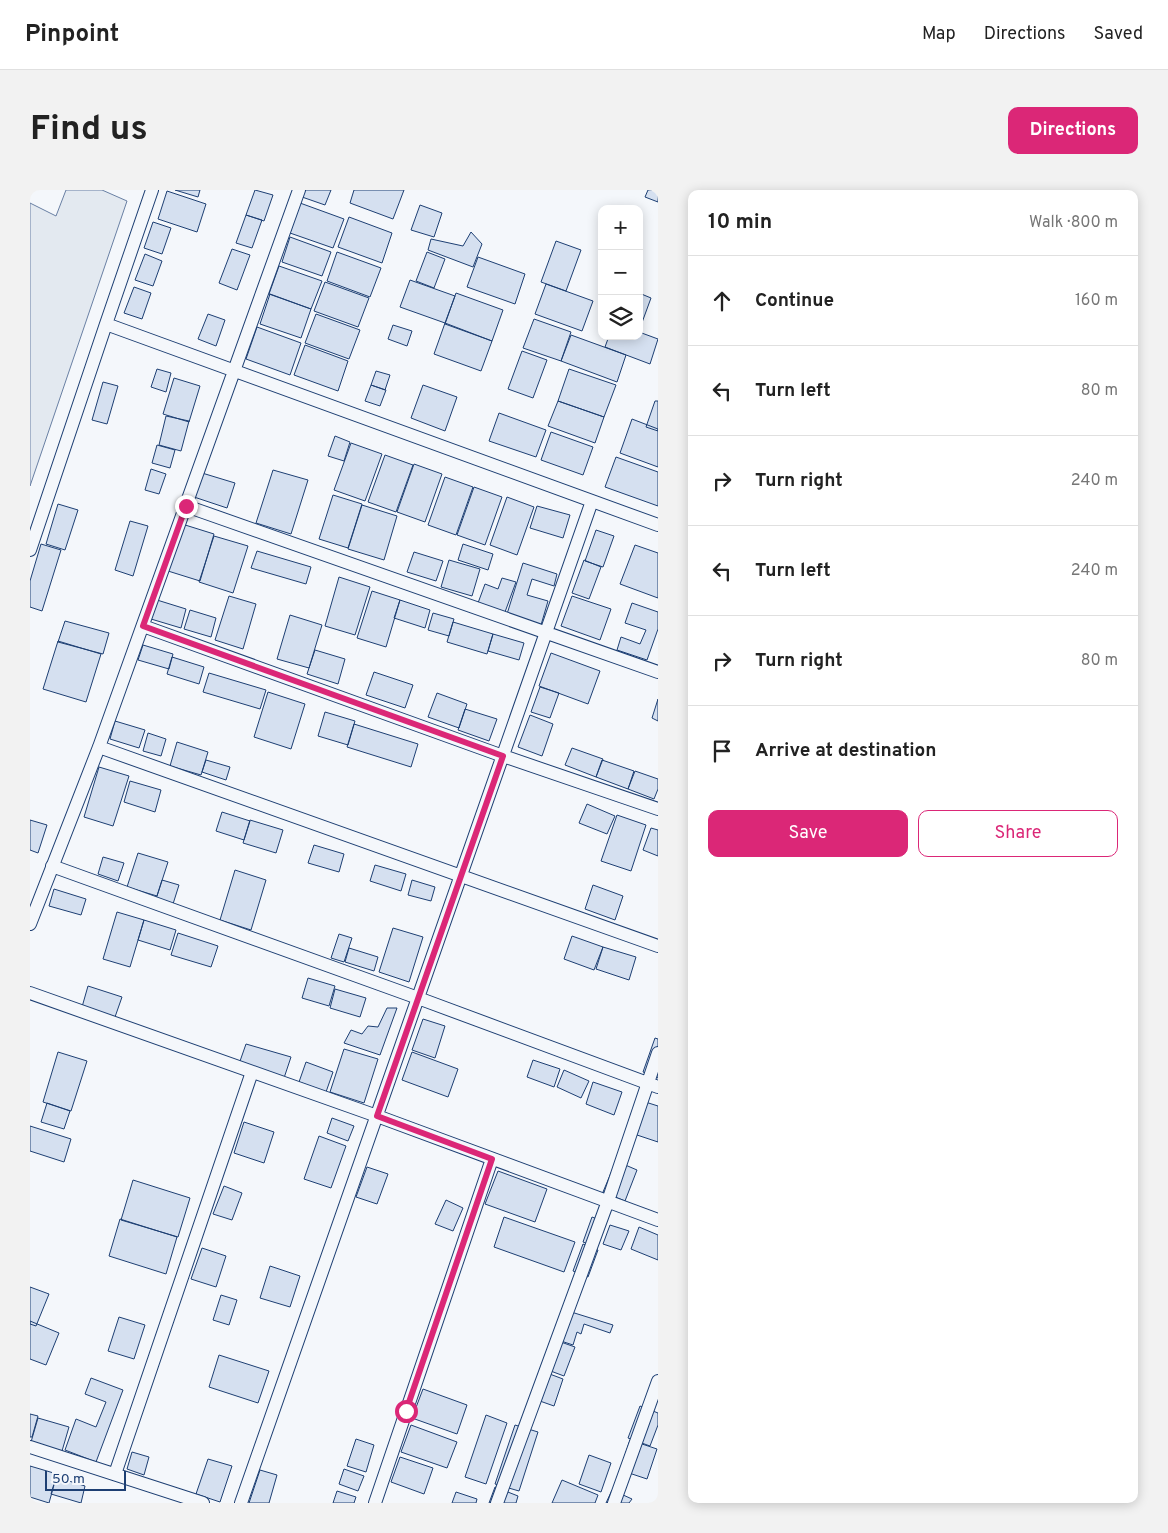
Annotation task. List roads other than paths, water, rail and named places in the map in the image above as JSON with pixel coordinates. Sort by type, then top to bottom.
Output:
[{"type":"street","points":[[30,550],[152,190]]},
{"type":"street","points":[[30,924],[99,747],[299,190]]},
{"type":"street","points":[[106,324],[658,525]]},
{"type":"street","points":[[241,1503],[592,501]]},
{"type":"street","points":[[186,506],[658,672]]},
{"type":"street","points":[[143,626],[503,756],[658,809]]},
{"type":"street","points":[[99,747],[658,946]]},
{"type":"street","points":[[52,866],[652,1085]]},
{"type":"street","points":[[30,993],[377,1116],[658,1220]]},
{"type":"street","points":[[497,1503],[652,1085],[658,1053]]},
{"type":"street","points":[[114,1474],[252,1072]]},
{"type":"street","points":[[375,1503],[492,1159]]},
{"type":"street","points":[[614,1503],[658,1381]]},
{"type":"street","points":[[30,1446],[203,1503]]}]
